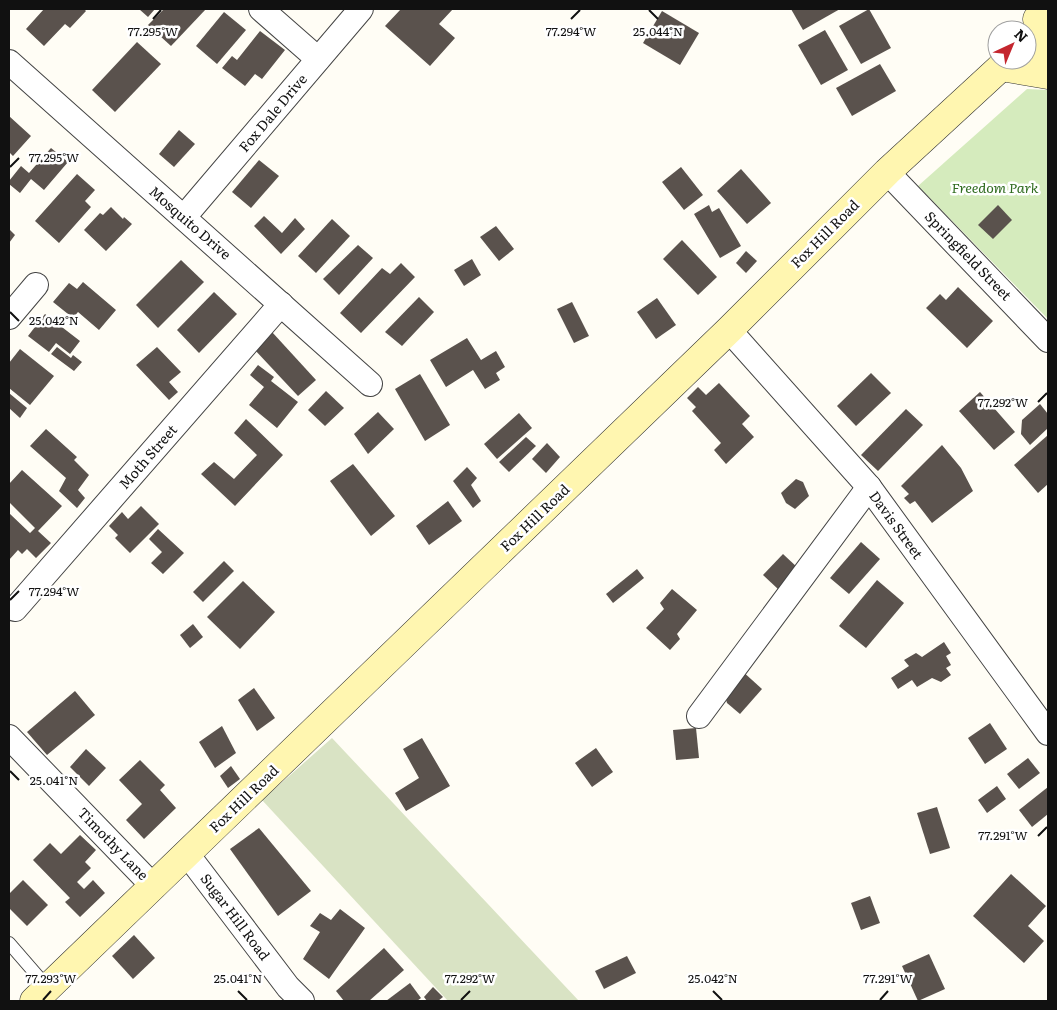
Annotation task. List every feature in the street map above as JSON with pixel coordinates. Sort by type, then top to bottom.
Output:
[{"type":"main road","points":[[1037,29],[1048,63]]},
{"type":"main road","name":"Fox Hill Road","points":[[38,998],[729,330],[887,172],[996,70]]},
{"type":"main road","name":"Fox Hill Road","points":[[1029,70],[1048,75]]},
{"type":"street","points":[[261,9],[318,59]]},
{"type":"street","name":"Fox Dale Drive","points":[[184,217],[362,9]]},
{"type":"street","name":"Mosquito Drive","points":[[9,62],[370,384]]},
{"type":"street","name":"Springfield Street","points":[[887,172],[1048,340]]},
{"type":"street","points":[[9,317],[36,285]]},
{"type":"street","name":"Moth Street","points":[[15,609],[281,304]]},
{"type":"street","name":"Davis Street","points":[[729,330],[869,487],[1048,733]]},
{"type":"street","points":[[698,716],[869,487]]},
{"type":"street","name":"Timothy Lane","points":[[9,737],[154,887]]},
{"type":"street","name":"Sugar Hill Road","points":[[187,854],[288,987],[302,1001]]},
{"type":"lane","points":[[11,950],[38,998]]},
{"type":"green space","name":"Freedom Park","points":[[1027,89],[1048,90],[1048,319],[918,186]]},
{"type":"green space","points":[[332,738],[579,1001],[448,1001],[262,800]]},
{"type":"building","points":[[44,9],[84,9],[86,11],[70,28],[65,24],[44,46],[26,29]]},
{"type":"building","points":[[139,9],[155,9],[148,17]]},
{"type":"building","points":[[164,9],[206,9],[171,46],[148,25]]},
{"type":"building","points":[[401,9],[453,9],[439,24],[455,38],[430,66],[385,26]]},
{"type":"building","points":[[791,9],[840,9],[803,30]]},
{"type":"building","points":[[869,9],[891,48],[861,64],[839,26]]},
{"type":"building","points":[[662,11],[699,33],[680,65],[643,43]]},
{"type":"building","points":[[224,12],[246,30],[217,64],[196,46]]},
{"type":"building","points":[[825,30],[848,70],[821,85],[798,45]]},
{"type":"building","points":[[260,31],[285,50],[262,79],[255,74],[245,86],[222,68],[232,56],[237,60]]},
{"type":"building","points":[[137,42],[161,64],[115,112],[92,90]]},
{"type":"building","points":[[880,64],[896,91],[852,116],[836,88]]},
{"type":"building","points":[[9,116],[31,136],[13,156],[9,154]]},
{"type":"building","points":[[179,130],[195,144],[174,167],[159,154]]},
{"type":"building","points":[[51,148],[68,162],[44,190],[31,179],[20,193],[9,184],[9,181],[21,166],[29,173]]},
{"type":"building","points":[[259,160],[279,176],[251,208],[232,192]]},
{"type":"building","points":[[681,167],[703,195],[684,210],[662,182]]},
{"type":"building","points":[[741,169],[771,203],[747,224],[717,191]]},
{"type":"building","points":[[77,174],[95,190],[85,201],[91,207],[59,243],[35,221]]},
{"type":"building","points":[[709,205],[712,212],[719,208],[741,246],[720,258],[694,214]]},
{"type":"building","points":[[998,205],[1012,220],[993,239],[978,225]]},
{"type":"building","points":[[111,207],[123,219],[124,217],[132,224],[106,251],[84,230],[100,213],[103,215]]},
{"type":"building","points":[[264,216],[282,233],[295,218],[305,229],[281,254],[254,226]]},
{"type":"building","points":[[332,219],[350,236],[316,273],[298,256]]},
{"type":"building","points":[[496,226],[514,249],[499,261],[480,237]]},
{"type":"building","points":[[9,229],[15,235],[9,243]]},
{"type":"building","points":[[682,240],[717,277],[698,295],[663,259]]},
{"type":"building","points":[[358,245],[373,258],[339,295],[323,279]]},
{"type":"building","points":[[746,251],[757,261],[746,273],[736,263]]},
{"type":"building","points":[[472,259],[481,275],[464,286],[454,270]]},
{"type":"building","points":[[181,260],[204,282],[158,328],[136,305]]},
{"type":"building","points":[[401,263],[415,277],[361,333],[340,313],[382,268],[390,274]]},
{"type":"building","points":[[83,282],[116,310],[99,330],[78,312],[73,318],[53,302],[69,283],[77,289]]},
{"type":"building","points":[[958,287],[993,321],[967,348],[926,308],[940,294],[946,300]]},
{"type":"building","points":[[214,292],[237,314],[199,353],[177,330]]},
{"type":"building","points":[[419,297],[434,312],[402,346],[385,332]]},
{"type":"building","points":[[657,298],[676,325],[656,339],[637,312]]},
{"type":"building","points":[[572,302],[589,336],[574,343],[557,309]]},
{"type":"building","points":[[45,314],[80,341],[70,354],[56,343],[49,352],[28,336]]},
{"type":"building","points":[[272,332],[316,380],[298,396],[254,349]]},
{"type":"building","points":[[467,338],[481,360],[496,351],[505,367],[496,373],[500,380],[485,389],[473,370],[446,387],[430,360]]},
{"type":"building","points":[[57,347],[71,358],[73,355],[82,362],[74,371],[51,354]]},
{"type":"building","points":[[157,347],[181,372],[169,382],[178,392],[169,400],[136,365]]},
{"type":"building","points":[[20,349],[54,376],[30,405],[9,388],[9,363]]},
{"type":"building","points":[[258,365],[274,377],[271,381],[298,402],[277,428],[249,405],[264,387],[250,375]]},
{"type":"building","points":[[871,373],[891,393],[856,426],[837,406]]},
{"type":"building","points":[[420,374],[450,425],[425,441],[395,389]]},
{"type":"building","points":[[719,383],[750,416],[742,424],[754,437],[726,464],[714,450],[721,443],[692,411],[696,407],[687,398],[698,387],[706,395]]},
{"type":"building","points":[[326,391],[344,408],[325,426],[308,410]]},
{"type":"building","points":[[980,392],[1015,432],[994,450],[959,411]]},
{"type":"building","points":[[9,393],[27,408],[20,418],[9,408]]},
{"type":"building","points":[[1040,404],[1048,414],[1048,428],[1030,445],[1021,434],[1022,420]]},
{"type":"building","points":[[906,409],[923,425],[878,471],[861,455]]},
{"type":"building","points":[[378,412],[394,429],[368,454],[354,434]]},
{"type":"building","points":[[519,413],[532,428],[497,459],[484,444]]},
{"type":"building","points":[[246,419],[283,455],[235,506],[201,474],[214,462],[234,479],[257,455],[234,433]]},
{"type":"building","points":[[46,429],[77,457],[74,460],[89,475],[78,490],[85,498],[77,508],[59,491],[66,478],[30,446]]},
{"type":"building","points":[[1048,435],[1048,484],[1038,493],[1014,465]]},
{"type":"building","points":[[526,437],[536,446],[509,472],[499,462]]},
{"type":"building","points":[[547,443],[560,457],[546,473],[532,459]]},
{"type":"building","points":[[942,445],[961,468],[973,491],[932,523],[915,501],[910,504],[904,498],[909,494],[901,486]]},
{"type":"building","points":[[353,464],[395,516],[371,536],[330,481]]},
{"type":"building","points":[[467,467],[477,478],[471,485],[481,501],[473,508],[453,481]]},
{"type":"building","points":[[22,470],[62,506],[38,531],[51,543],[36,558],[27,549],[22,554],[18,550],[9,560],[9,513],[30,533],[35,528],[9,502],[9,484]]},
{"type":"building","points":[[796,479],[803,482],[809,496],[795,509],[786,503],[781,493]]},
{"type":"building","points":[[448,501],[462,521],[429,545],[416,526]]},
{"type":"building","points":[[141,506],[159,524],[130,553],[115,538],[118,535],[109,526],[122,512],[128,519]]},
{"type":"building","points":[[158,529],[184,553],[163,574],[151,563],[162,552],[149,539]]},
{"type":"building","points":[[861,542],[880,559],[849,594],[830,578]]},
{"type":"building","points":[[783,554],[799,569],[779,590],[763,575]]},
{"type":"building","points":[[224,561],[234,571],[203,602],[193,592]]},
{"type":"building","points":[[637,569],[644,578],[613,603],[606,594]]},
{"type":"building","points":[[877,580],[904,603],[866,648],[839,626]]},
{"type":"building","points":[[243,581],[275,612],[240,649],[207,617]]},
{"type":"building","points":[[672,589],[697,610],[677,634],[680,639],[670,650],[646,628],[664,609],[660,603]]},
{"type":"building","points":[[193,624],[203,637],[190,648],[180,635]]},
{"type":"building","points":[[944,642],[951,653],[946,656],[951,665],[946,668],[951,675],[941,682],[932,678],[917,687],[912,680],[898,689],[891,678],[909,666],[904,660],[916,653],[922,657]]},
{"type":"building","points":[[741,670],[762,689],[740,714],[727,703],[723,689]]},
{"type":"building","points":[[254,688],[275,718],[257,731],[238,700]]},
{"type":"building","points":[[75,691],[95,715],[47,755],[27,732]]},
{"type":"building","points":[[990,723],[1007,749],[985,764],[968,738]]},
{"type":"building","points":[[222,726],[236,753],[215,768],[199,742]]},
{"type":"building","points":[[696,728],[699,758],[676,760],[673,730]]},
{"type":"building","points":[[422,738],[450,786],[406,811],[395,793],[419,778],[403,749]]},
{"type":"building","points":[[596,748],[613,772],[592,787],[575,763]]},
{"type":"building","points":[[86,749],[106,768],[89,786],[70,767]]},
{"type":"building","points":[[1028,758],[1040,773],[1019,789],[1007,774]]},
{"type":"building","points":[[140,760],[165,785],[160,790],[176,808],[144,839],[126,820],[142,804],[119,780]]},
{"type":"building","points":[[231,766],[240,779],[228,788],[220,776]]},
{"type":"building","points":[[997,786],[1006,799],[987,813],[978,800]]},
{"type":"building","points":[[1048,787],[1048,814],[1032,827],[1019,810]]},
{"type":"building","points":[[937,807],[950,848],[930,854],[917,813]]},
{"type":"building","points":[[259,828],[311,891],[278,916],[230,849]]},
{"type":"building","points":[[80,835],[96,850],[85,862],[91,868],[77,882],[84,889],[93,880],[105,893],[80,917],[65,902],[70,898],[33,860],[50,843],[61,854]]},
{"type":"building","points":[[1011,874],[1046,906],[1028,926],[1044,941],[1024,963],[973,916]]},
{"type":"building","points":[[23,880],[48,905],[27,926],[9,908],[9,894]]},
{"type":"building","points":[[870,896],[880,923],[861,930],[851,903]]},
{"type":"building","points":[[340,909],[365,928],[329,979],[303,959],[320,932],[310,926],[320,913],[331,920]]},
{"type":"building","points":[[134,935],[155,958],[133,979],[112,956]]},
{"type":"building","points":[[384,948],[404,970],[369,1001],[344,1001],[336,991]]},
{"type":"building","points":[[929,954],[945,989],[918,1001],[902,966]]},
{"type":"building","points":[[627,956],[636,973],[604,989],[595,971]]},
{"type":"building","points":[[410,983],[421,998],[417,1001],[386,1001]]},
{"type":"building","points":[[433,987],[443,997],[438,1001],[427,1001],[424,997]]}]
